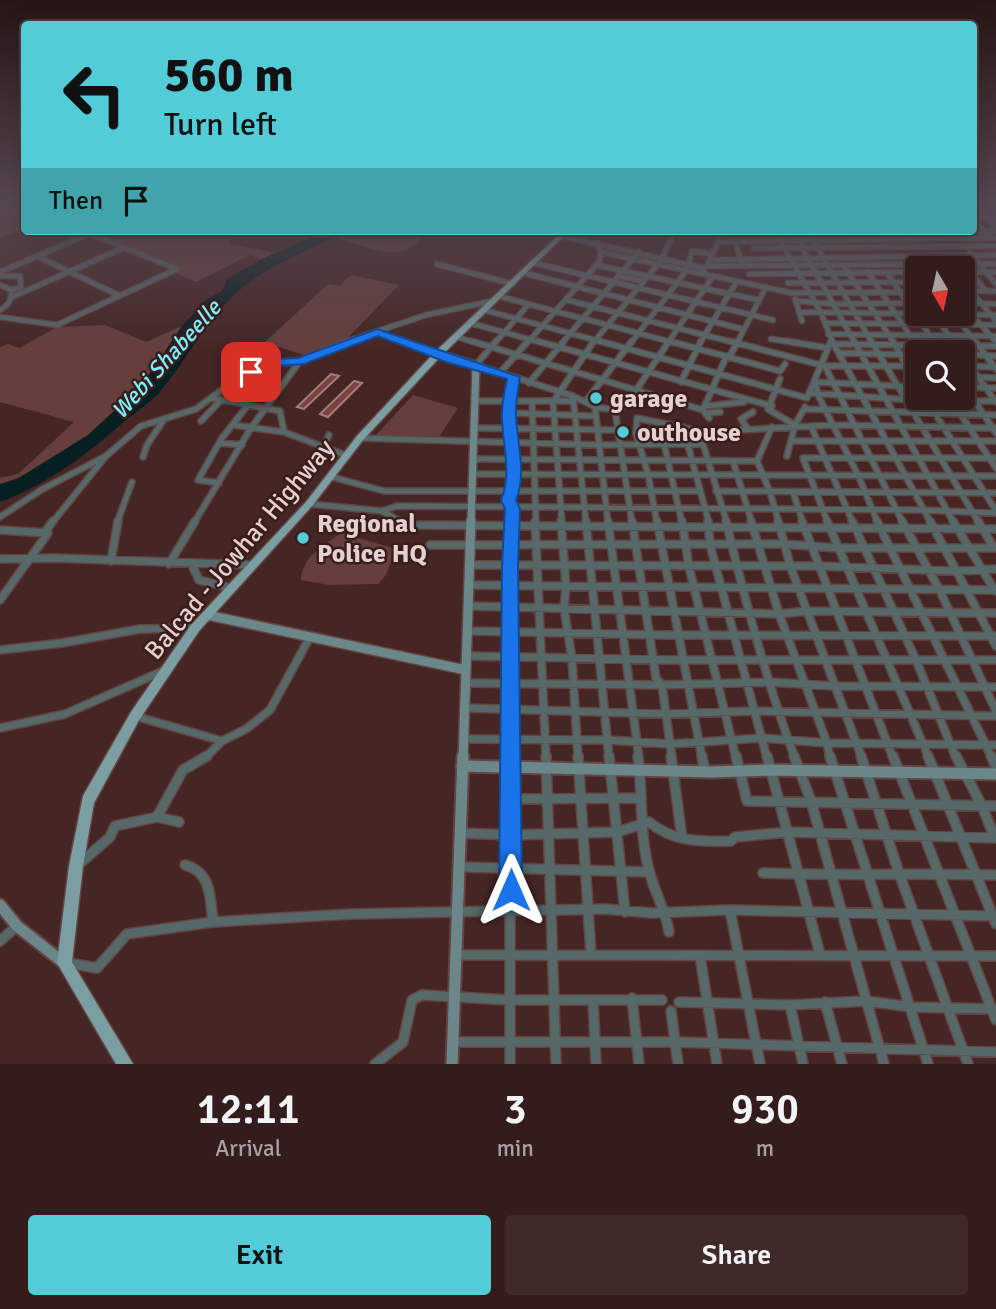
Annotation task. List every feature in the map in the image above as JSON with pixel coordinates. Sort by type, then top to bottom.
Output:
[{"type":"main road","name":"Balcad - Jowhar Highway","points":[[64,963],[76,866],[88,801],[135,716],[165,671],[195,628],[309,504],[360,438],[438,354],[543,254]]},
{"type":"main road","points":[[64,963],[125,1064]]},
{"type":"street","points":[[0,274],[46,254]]},
{"type":"street","points":[[0,310],[7,306],[12,297],[111,254]]},
{"type":"street","points":[[0,317],[57,326],[177,269],[141,254]]},
{"type":"street","points":[[500,373],[567,300],[596,265],[600,254]]},
{"type":"street","points":[[608,254],[792,293],[905,292]]},
{"type":"street","points":[[529,383],[637,254]]},
{"type":"street","points":[[644,254],[705,267],[905,266]]},
{"type":"street","points":[[591,954],[572,658],[565,608],[565,566],[553,402],[583,355],[664,254]]},
{"type":"street","points":[[586,401],[686,271],[692,254]]},
{"type":"street","points":[[706,275],[705,267],[712,254]]},
{"type":"street","points":[[739,254],[749,274],[748,284]]},
{"type":"street","points":[[756,254],[765,275]]},
{"type":"street","points":[[772,254],[796,301],[802,321]]},
{"type":"street","points":[[789,254],[803,284],[821,313],[830,341],[839,353],[867,410],[887,440],[996,646]]},
{"type":"street","points":[[805,254],[899,427],[909,440],[937,492],[944,511],[995,591]]},
{"type":"street","points":[[838,254],[905,362]]},
{"type":"street","points":[[907,256],[972,255],[995,258]]},
{"type":"street","points":[[972,255],[995,281]]},
{"type":"street","points":[[822,256],[905,398]]},
{"type":"street","points":[[857,256],[913,340]]},
{"type":"street","points":[[876,256],[905,298]]},
{"type":"street","points":[[892,256],[905,272]]},
{"type":"street","points":[[710,260],[905,256]]},
{"type":"street","points":[[38,257],[118,296]]},
{"type":"street","points":[[978,264],[995,258]]},
{"type":"street","points":[[534,263],[773,320]]},
{"type":"street","points":[[0,264],[18,264]]},
{"type":"street","points":[[437,264],[513,284]]},
{"type":"street","points":[[596,265],[758,300]]},
{"type":"street","points":[[749,274],[905,272]]},
{"type":"street","points":[[975,272],[996,272]]},
{"type":"street","points":[[524,273],[742,329]]},
{"type":"street","points":[[0,274],[20,276],[20,287]]},
{"type":"street","points":[[618,276],[643,281]]},
{"type":"street","points":[[509,413],[575,416],[615,411],[628,404],[713,276]]},
{"type":"street","points":[[975,278],[986,291]]},
{"type":"street","points":[[681,382],[696,349],[737,281]]},
{"type":"street","points":[[978,281],[995,281]]},
{"type":"street","points":[[788,284],[905,282]]},
{"type":"street","points":[[0,285],[11,290],[20,287],[30,289]]},
{"type":"street","points":[[705,412],[726,357],[731,354],[734,342],[766,287]]},
{"type":"street","points":[[11,290],[12,297]]},
{"type":"street","points":[[975,291],[996,291]]},
{"type":"street","points":[[975,298],[996,323],[975,325]]},
{"type":"street","points":[[44,533],[106,456],[141,426],[196,409],[242,376],[267,365],[300,361],[439,311],[495,299],[528,305],[780,371],[785,364]]},
{"type":"street","points":[[567,300],[824,366],[905,367]]},
{"type":"street","points":[[796,301],[833,304],[905,303]]},
{"type":"street","points":[[975,303],[996,304]]},
{"type":"street","points":[[452,1064],[476,365],[528,305]]},
{"type":"street","points":[[484,310],[657,359],[808,396],[905,399]]},
{"type":"street","points":[[799,312],[905,314]]},
{"type":"street","points":[[975,314],[996,315]]},
{"type":"street","points":[[975,317],[993,336],[996,344],[975,346]]},
{"type":"street","points":[[470,323],[772,406]]},
{"type":"street","points":[[825,323],[902,324]]},
{"type":"street","points":[[923,326],[933,340]]},
{"type":"street","points":[[942,326],[950,340]]},
{"type":"street","points":[[964,326],[995,368]]},
{"type":"street","points":[[377,332],[586,401],[595,412],[597,445],[640,769],[642,823],[649,872],[666,912],[669,932]]},
{"type":"street","points":[[830,341],[848,335],[993,336]]},
{"type":"street","points":[[456,337],[705,412],[720,412]]},
{"type":"street","points":[[771,339],[854,344],[905,343]]},
{"type":"street","points":[[787,456],[795,425],[824,366],[830,341]]},
{"type":"street","points":[[839,353],[905,354]]},
{"type":"street","points":[[975,355],[996,356]]},
{"type":"street","points":[[169,564],[251,428],[300,361]]},
{"type":"street","points":[[464,708],[511,711],[605,710],[666,714],[754,711],[938,716],[996,714],[939,589],[904,528],[898,511],[878,476],[872,457],[824,366]]},
{"type":"street","points":[[975,366],[995,368]]},
{"type":"street","points":[[975,371],[996,402]]},
{"type":"street","points":[[510,1064],[510,566],[513,509],[509,500],[513,491],[513,459],[509,413],[513,377]]},
{"type":"street","points":[[975,377],[996,378]]},
{"type":"street","points":[[780,379],[775,388],[772,406],[768,410],[795,425]]},
{"type":"street","points":[[815,382],[905,386]]},
{"type":"street","points":[[815,382],[818,395],[858,475],[863,492],[996,766]]},
{"type":"street","points":[[975,387],[996,388]]},
{"type":"street","points":[[211,398],[282,412],[284,432]]},
{"type":"street","points":[[475,401],[553,402],[573,398]]},
{"type":"street","points":[[573,398],[625,912]]},
{"type":"street","points":[[201,421],[221,400]]},
{"type":"street","points":[[532,401],[532,474],[540,586],[539,632],[546,768],[546,832],[551,869],[549,909],[556,1064]]},
{"type":"street","points":[[975,401],[996,402]]},
{"type":"street","points":[[975,401],[995,430]]},
{"type":"street","points":[[705,412],[744,402]]},
{"type":"street","points":[[219,483],[198,480],[247,405]]},
{"type":"street","points":[[805,409],[996,415]]},
{"type":"street","points":[[957,410],[993,458],[996,468]]},
{"type":"street","points":[[615,411],[618,444],[640,566],[644,610],[655,659],[656,678],[662,685],[682,838]]},
{"type":"street","points":[[748,429],[741,419],[752,412]]},
{"type":"street","points":[[915,412],[939,459],[995,549]]},
{"type":"street","points":[[935,412],[996,512]]},
{"type":"street","points":[[705,772],[648,474],[636,434],[637,418],[704,432],[795,425],[969,427],[995,430]]},
{"type":"street","points":[[143,457],[147,444],[163,421]]},
{"type":"street","points":[[233,425],[305,436],[323,447],[348,456]]},
{"type":"street","points":[[683,426],[709,525],[710,545],[730,611],[761,738],[820,954]]},
{"type":"street","points":[[460,833],[510,835],[617,832],[649,822],[659,832],[695,842],[731,841],[735,837],[788,832],[996,838],[982,806],[963,774],[916,660],[811,426]]},
{"type":"street","points":[[772,427],[757,461],[770,492],[791,568],[857,744],[899,873],[968,1064]]},
{"type":"street","points":[[474,428],[617,430]]},
{"type":"street","points":[[704,432],[703,444],[723,508],[742,588],[778,713],[802,772],[834,876],[884,1064]]},
{"type":"street","points":[[323,447],[328,435]]},
{"type":"street","points":[[360,438],[597,445],[703,444]]},
{"type":"street","points":[[791,440],[996,441]]},
{"type":"street","points":[[220,443],[242,445]]},
{"type":"street","points":[[664,444],[689,567],[747,801],[996,806]]},
{"type":"street","points":[[0,517],[41,490],[106,456]]},
{"type":"street","points":[[473,458],[757,461]]},
{"type":"street","points":[[993,458],[803,458],[845,567],[888,660],[896,685],[936,774],[995,919]]},
{"type":"street","points":[[733,461],[779,614],[827,743],[833,773],[928,1064]]},
{"type":"street","points":[[472,474],[996,475]]},
{"type":"street","points":[[331,477],[384,491],[698,491]]},
{"type":"street","points":[[111,561],[115,530],[132,482]]},
{"type":"street","points":[[716,491],[793,492],[817,489],[996,493]]},
{"type":"street","points":[[793,492],[811,547],[878,714],[922,836],[994,1009],[996,1020]]},
{"type":"street","points":[[309,504],[382,511],[397,506],[996,512]]},
{"type":"street","points":[[382,511],[398,523],[406,525],[996,529]]},
{"type":"street","points":[[0,530],[48,533],[0,600]]},
{"type":"street","points":[[430,545],[470,543],[511,546],[536,544],[687,547],[783,544],[839,548],[995,549]]},
{"type":"street","points":[[0,559],[169,564],[232,562],[252,565]]},
{"type":"street","points":[[191,563],[199,580],[231,588]]},
{"type":"street","points":[[469,565],[819,566],[955,571],[996,569]]},
{"type":"street","points":[[468,585],[911,591],[964,588],[995,591]]},
{"type":"street","points":[[468,606],[779,614],[807,611],[996,613]]},
{"type":"street","points":[[207,615],[466,670]]},
{"type":"street","points":[[0,649],[71,641],[140,629],[195,628]]},
{"type":"street","points":[[467,631],[735,636],[993,636]]},
{"type":"street","points":[[157,817],[183,771],[202,761],[222,741],[246,729],[270,710],[310,637]]},
{"type":"street","points":[[466,656],[684,660],[996,660]]},
{"type":"street","points":[[0,728],[65,714],[165,671]]},
{"type":"street","points":[[465,683],[662,685],[770,682],[834,686],[996,687]]},
{"type":"street","points":[[135,716],[222,741]]},
{"type":"street","points":[[463,739],[636,740],[671,744],[761,738],[857,744],[996,745]]},
{"type":"street","points":[[462,766],[511,769],[611,768],[672,772],[740,773],[770,770],[996,774]]},
{"type":"street","points":[[510,799],[640,798]]},
{"type":"street","points":[[76,866],[110,837],[115,826],[157,817],[179,822]]},
{"type":"street","points":[[185,865],[196,866],[205,874],[213,922]]},
{"type":"street","points":[[460,867],[649,872]]},
{"type":"street","points":[[763,873],[799,876],[899,873],[996,875]]},
{"type":"street","points":[[0,905],[17,926],[64,963],[97,968],[127,934],[213,922],[510,909],[954,914],[995,919]]},
{"type":"street","points":[[730,910],[760,1064]]},
{"type":"street","points":[[0,941],[17,926]]},
{"type":"street","points":[[456,955],[996,956]]},
{"type":"street","points":[[700,956],[717,1064]]},
{"type":"street","points":[[375,1064],[403,1042],[414,997],[662,1000]]},
{"type":"street","points":[[632,999],[639,1064]]},
{"type":"street","points":[[593,1000],[596,1064]]},
{"type":"street","points":[[679,1002],[790,1005],[866,1001],[911,1007],[994,1009]]},
{"type":"street","points":[[825,1002],[842,1064]]},
{"type":"street","points":[[790,1005],[803,1064]]},
{"type":"street","points":[[671,1011],[678,1064]]},
{"type":"street","points":[[452,1042],[675,1042],[996,1052]]},
{"type":"shaded area","points":[[144,254],[274,254],[262,259],[250,255],[196,282],[173,272],[179,269]]},
{"type":"shaded area","points":[[351,275],[399,285],[333,353],[303,355],[265,342],[328,284],[339,286]]},
{"type":"shaded area","points":[[105,325],[146,342],[182,326],[149,374],[104,421],[53,460],[0,484],[0,478],[18,474],[74,422],[0,402],[0,347],[8,344],[19,348],[57,327]]},
{"type":"shaded area","points":[[413,395],[458,408],[439,437],[376,435]]},
{"type":"shaded area","points":[[341,533],[396,549],[386,575],[378,584],[329,585],[301,580],[309,558]]},
{"type":"water","name":"Webi Shabeelle","points":[[274,254],[300,254],[260,275],[233,296],[212,319],[154,398],[66,468],[34,487],[0,502],[0,484],[17,479],[88,435],[143,384],[182,326],[207,299],[222,291],[228,278]]},
{"type":"building","points":[[331,374],[339,376],[304,409],[297,407]]},
{"type":"building","points":[[354,381],[362,383],[328,417],[320,414]]},
{"type":"place","name":"garage","points":[[596,398]]},
{"type":"place","name":"outhouse","points":[[623,432]]},
{"type":"place","name":"Regional Police HQ","points":[[303,538]]},
{"type":"route","points":[[251,372],[277,362],[300,361],[339,344],[377,332],[451,359],[513,377],[509,413],[513,459],[513,491],[509,500],[513,509],[510,566],[511,890]]}]
